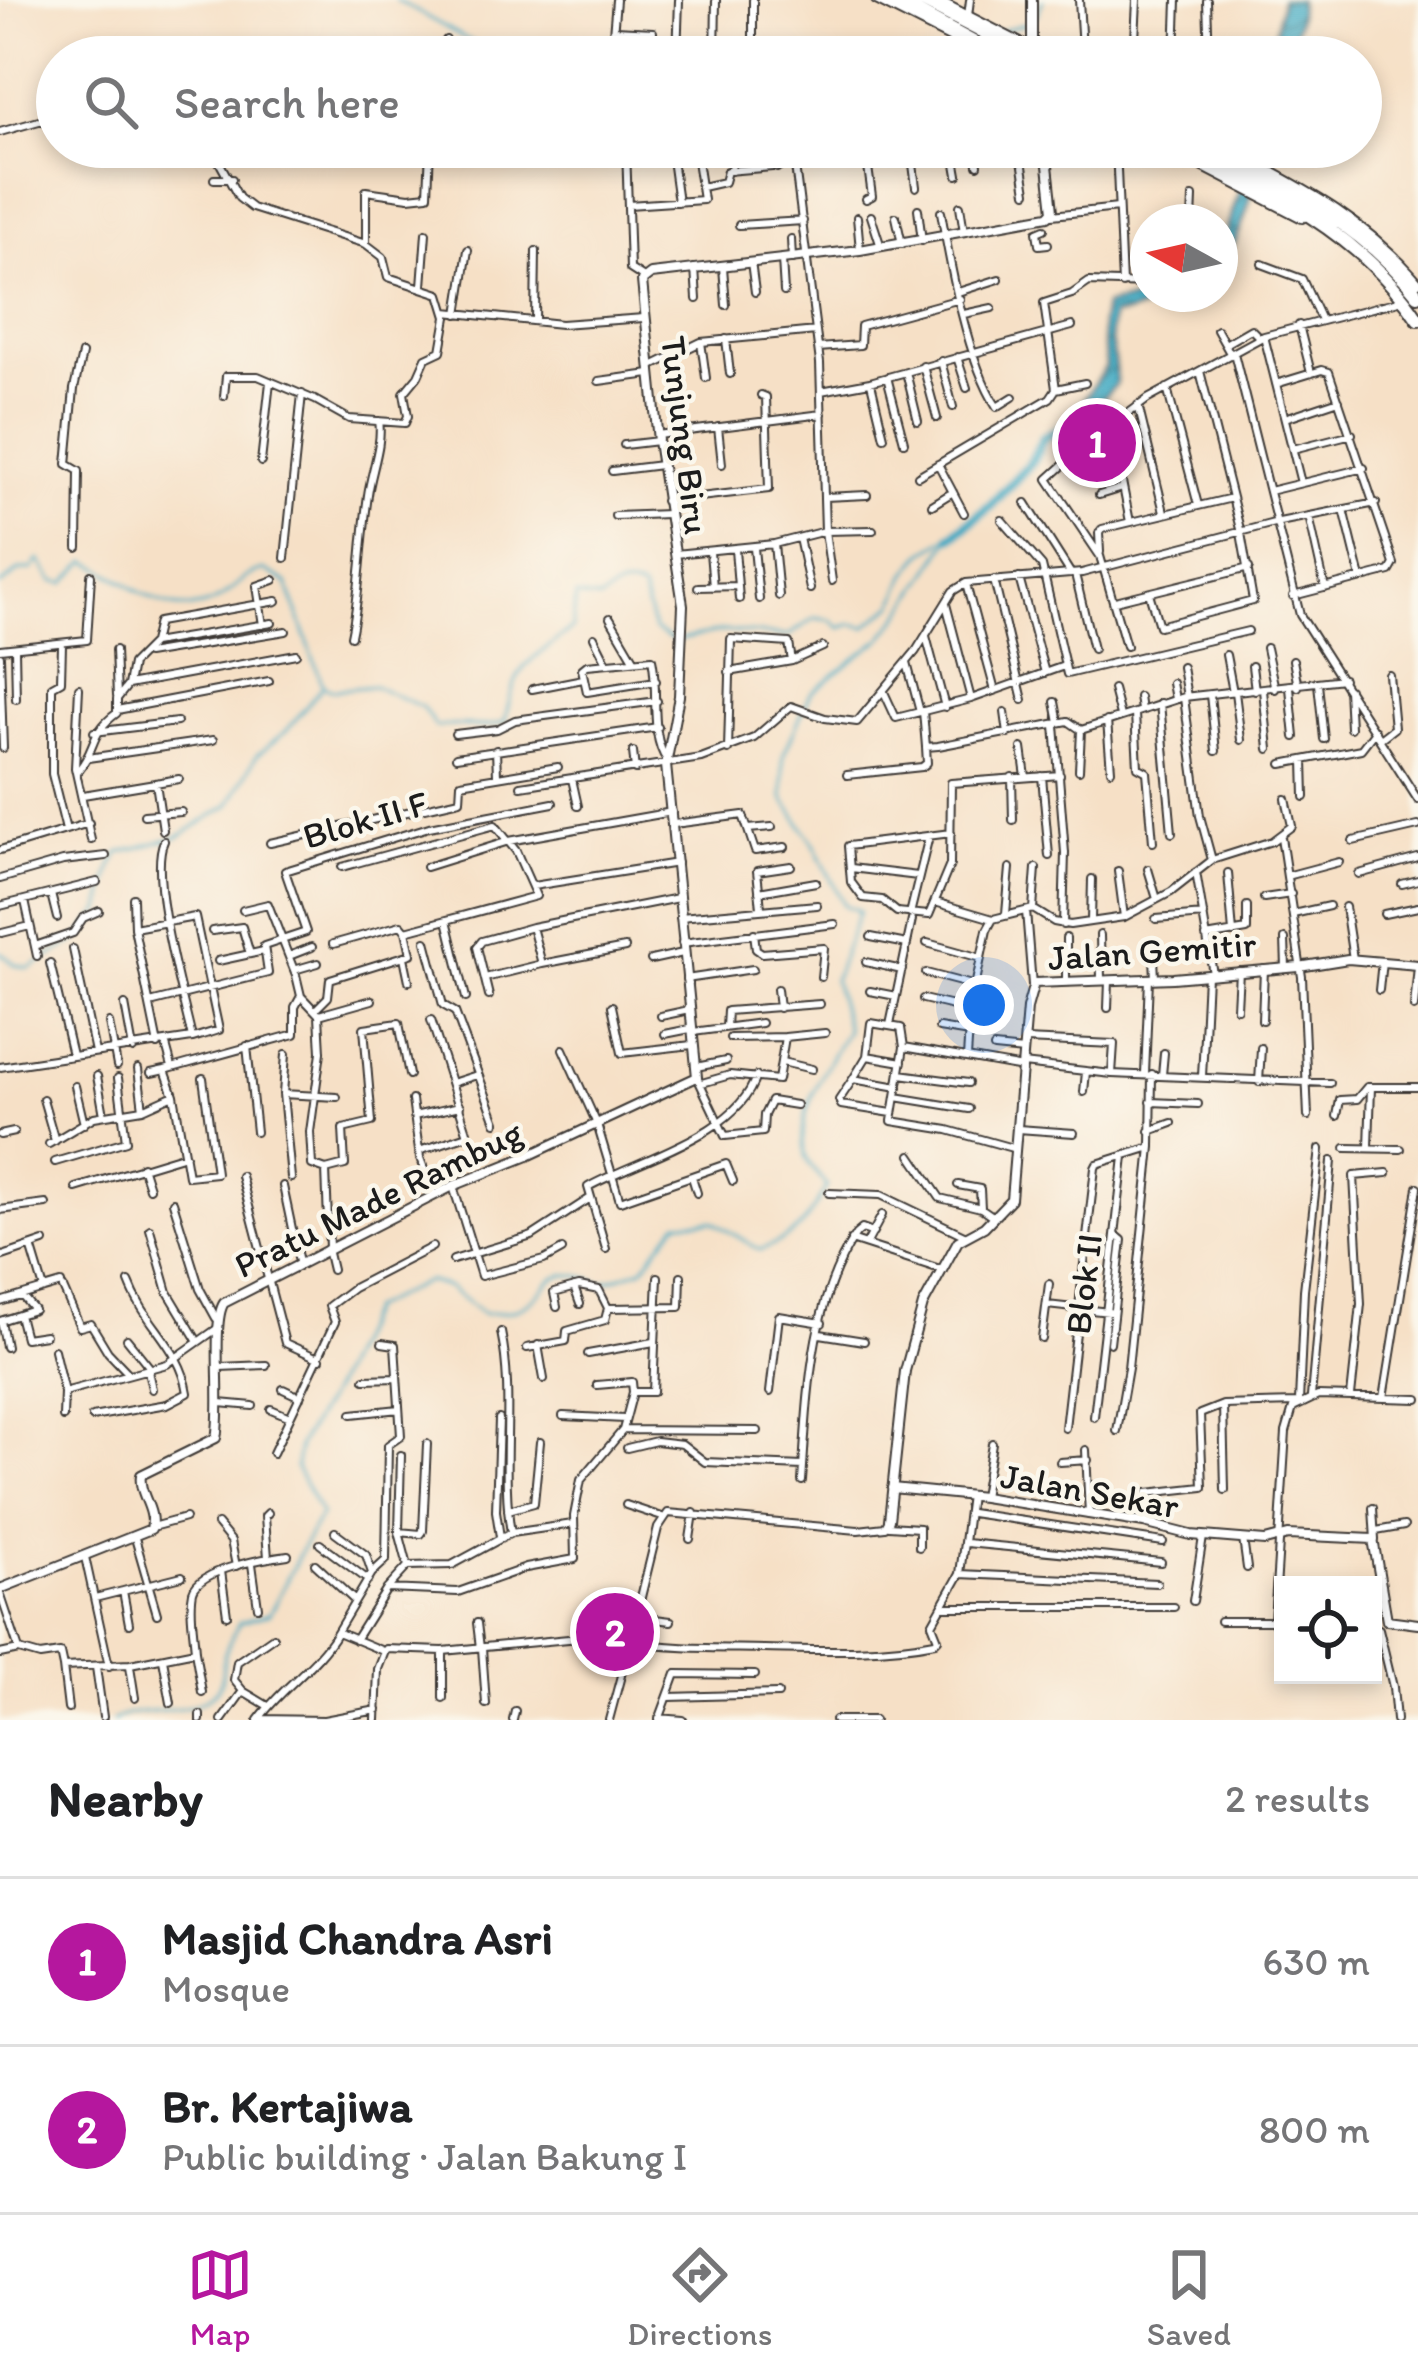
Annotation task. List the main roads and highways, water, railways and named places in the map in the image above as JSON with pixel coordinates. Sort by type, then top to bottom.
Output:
[{"type":"highway","points":[[895,0],[977,36]]},
{"type":"highway","points":[[920,0],[979,36]]},
{"type":"highway","points":[[1236,168],[1315,203],[1372,241],[1418,295]]},
{"type":"highway","points":[[1266,184],[1359,252],[1406,300],[1418,322]]},
{"type":"water","points":[[1281,0],[1299,0],[1293,36],[1274,36]]},
{"type":"water","points":[[1246,168],[1258,168],[1251,196],[1238,235],[1235,204]]},
{"type":"water","points":[[1130,301],[1132,312],[1113,315],[1116,384],[1085,418],[1079,407],[1106,366],[1104,306]]},
{"type":"waterway","points":[[396,0],[461,36]]},
{"type":"waterway","points":[[1035,18],[1043,0]]},
{"type":"waterway","points":[[1003,30],[1028,23]]},
{"type":"waterway","points":[[951,537],[990,506],[1031,462],[1043,438],[1083,415],[1089,405]]},
{"type":"waterway","points":[[0,586],[20,570],[32,570],[39,559],[53,581],[65,583],[87,561],[165,604],[199,607],[264,570],[287,583],[323,686],[333,690],[374,686],[422,707],[436,727],[481,726],[505,721],[519,674],[572,628],[576,596],[601,600],[620,588],[642,590],[654,630],[674,641],[723,631],[788,636],[815,618],[831,620],[840,628],[865,627],[894,605],[907,573],[923,553],[949,537]]},
{"type":"waterway","points":[[113,1720],[203,1701],[220,1685],[225,1652],[240,1622],[269,1614],[321,1515],[296,1468],[299,1445],[332,1390],[370,1309],[427,1281],[449,1288],[483,1314],[510,1311],[527,1304],[556,1277],[581,1276],[602,1283],[642,1269],[678,1222],[712,1221],[760,1250],[794,1232],[807,1218],[827,1186],[805,1155],[804,1122],[847,1030],[834,980],[859,911],[844,905],[813,842],[783,798],[783,756],[811,693],[882,638],[951,537]]},
{"type":"waterway","points":[[0,952],[16,965],[29,968],[77,940],[101,910],[119,853],[180,836],[229,805],[257,755],[287,730],[323,686]]},
{"type":"place","name":"Masjid Chandra Asri","points":[[1097,443]]},
{"type":"place","name":"Br. Kertajiwa","points":[[615,1632]]}]
